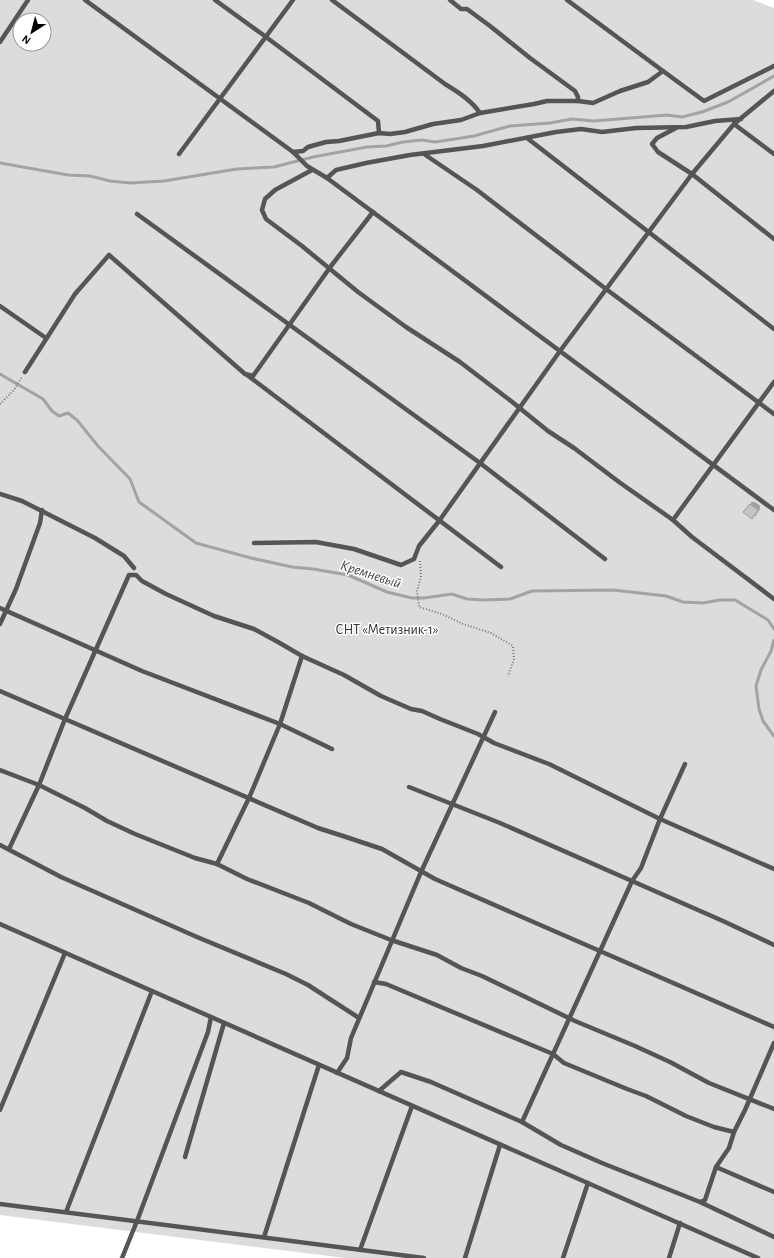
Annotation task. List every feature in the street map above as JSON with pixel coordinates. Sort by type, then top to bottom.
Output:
[{"type":"lane","points":[[0,42],[28,0]]},
{"type":"lane","points":[[85,0],[293,152],[312,170],[327,178],[774,510]]},
{"type":"lane","points":[[215,0],[378,121],[380,133]]},
{"type":"lane","points":[[180,154],[293,0]]},
{"type":"lane","points":[[332,0],[461,94],[474,105],[480,113]]},
{"type":"lane","points":[[450,0],[461,9],[467,9],[575,91],[578,101]]},
{"type":"lane","points":[[567,0],[704,101],[774,66]]},
{"type":"lane","points":[[293,152],[303,151],[308,147],[326,142],[380,133],[390,134],[405,132],[433,124],[461,120],[480,113],[547,101],[578,101],[592,103],[620,91],[648,82],[663,71]]},
{"type":"lane","points":[[254,543],[316,542],[354,549],[401,565],[414,559],[419,546],[439,521],[519,407],[692,174],[734,124],[774,91]]},
{"type":"lane","points":[[327,178],[336,170],[403,156],[483,146],[556,132],[581,129],[602,132],[636,128],[678,127],[715,120],[741,118]]},
{"type":"lane","points":[[734,124],[774,154]]},
{"type":"lane","points":[[678,127],[657,138],[652,144],[658,152],[692,174],[774,239]]},
{"type":"lane","points":[[527,138],[774,329]]},
{"type":"lane","points":[[424,154],[477,190],[606,289],[774,414]]},
{"type":"lane","points":[[312,170],[275,190],[265,199],[262,210],[266,219],[358,292],[406,327],[460,362],[548,431],[574,448],[673,520],[692,537],[774,599]]},
{"type":"lane","points":[[245,374],[253,376],[373,212]]},
{"type":"lane","points":[[137,214],[480,463],[605,558]]},
{"type":"lane","points":[[25,372],[75,294],[109,255],[245,374],[501,567]]},
{"type":"lane","points":[[0,306],[46,338]]},
{"type":"lane","points":[[673,520],[774,382]]},
{"type":"lane","points":[[0,494],[22,501],[42,510],[95,538],[124,556],[134,568]]},
{"type":"lane","points":[[0,624],[16,589],[40,524],[42,510]]},
{"type":"lane","points":[[9,849],[39,785],[65,719],[129,575],[136,575],[152,587],[187,604],[214,616],[254,629],[302,656],[344,675],[381,696],[411,709],[422,711],[483,736],[494,743],[549,764],[660,819],[774,869]]},
{"type":"lane","points":[[0,608],[142,671],[280,724],[332,750]]},
{"type":"lane","points":[[217,864],[249,798],[280,724],[302,656]]},
{"type":"lane","points":[[0,691],[318,828],[382,849],[420,872],[442,882],[774,1027]]},
{"type":"lane","points":[[337,1073],[347,1058],[351,1038],[420,872],[495,712]]},
{"type":"lane","points":[[522,1122],[632,881],[642,868],[660,819],[685,764]]},
{"type":"lane","points":[[0,770],[39,785],[135,834],[195,858],[217,864],[247,880],[309,903],[351,924],[391,940],[436,955],[570,1019],[670,1062],[709,1083],[774,1110]]},
{"type":"lane","points":[[409,787],[500,823],[774,945]]},
{"type":"lane","points":[[0,845],[75,883],[197,937],[286,974],[320,993],[359,1018]]},
{"type":"lane","points":[[0,924],[758,1258]]},
{"type":"lane","points":[[0,1110],[64,953]]},
{"type":"lane","points":[[374,982],[386,984],[553,1054],[564,1063],[646,1096],[686,1116],[714,1127],[734,1132]]},
{"type":"lane","points":[[66,1212],[152,991]]},
{"type":"lane","points":[[122,1258],[138,1221],[208,1032],[211,1017]]},
{"type":"lane","points":[[185,1157],[224,1023]]},
{"type":"lane","points":[[700,1202],[704,1200],[716,1167],[729,1148],[734,1132],[774,1042]]},
{"type":"lane","points":[[264,1238],[319,1065]]},
{"type":"lane","points":[[379,1091],[401,1072],[431,1082],[522,1122],[561,1145],[665,1189],[700,1202],[774,1237]]},
{"type":"lane","points":[[360,1250],[412,1106]]},
{"type":"lane","points":[[465,1258],[500,1145]]},
{"type":"lane","points":[[716,1167],[774,1192]]},
{"type":"lane","points":[[563,1258],[588,1183]]},
{"type":"lane","points":[[0,1204],[424,1258]]},
{"type":"lane","points":[[669,1258],[680,1224]]},
{"type":"path","points":[[0,404],[14,390],[25,372]]},
{"type":"path","points":[[419,546],[422,577],[417,591],[419,608],[442,614],[463,624],[491,633],[513,646],[514,660],[508,676]]},
{"type":"green space","name":"СНТ «Метизник-1»","points":[[0,0],[753,0],[774,8],[774,1258],[345,1258],[0,1215]]},
{"type":"building","points":[[750,504],[758,510],[752,519],[743,512]]},
{"type":"waterway","points":[[0,163],[68,175],[90,176],[110,181],[130,183],[164,181],[237,169],[274,167],[313,157],[367,147],[386,146],[422,140],[435,142],[474,136],[510,126],[550,123],[572,119],[594,121],[667,115],[682,117],[702,112],[728,102],[774,76]]},
{"type":"waterway","name":"Кремневый","points":[[0,374],[43,399],[52,411],[59,416],[68,413],[77,420],[98,446],[130,479],[139,502],[196,543],[251,558],[292,567],[348,575],[387,592],[412,598],[452,594],[467,599],[485,600],[510,599],[532,591],[613,590],[666,596],[683,602],[703,603],[720,600],[735,600],[768,620],[774,629]]},
{"type":"waterway","name":"Кремневый","points":[[774,640],[771,651],[761,670],[756,686],[759,709],[763,721],[774,736]]}]
